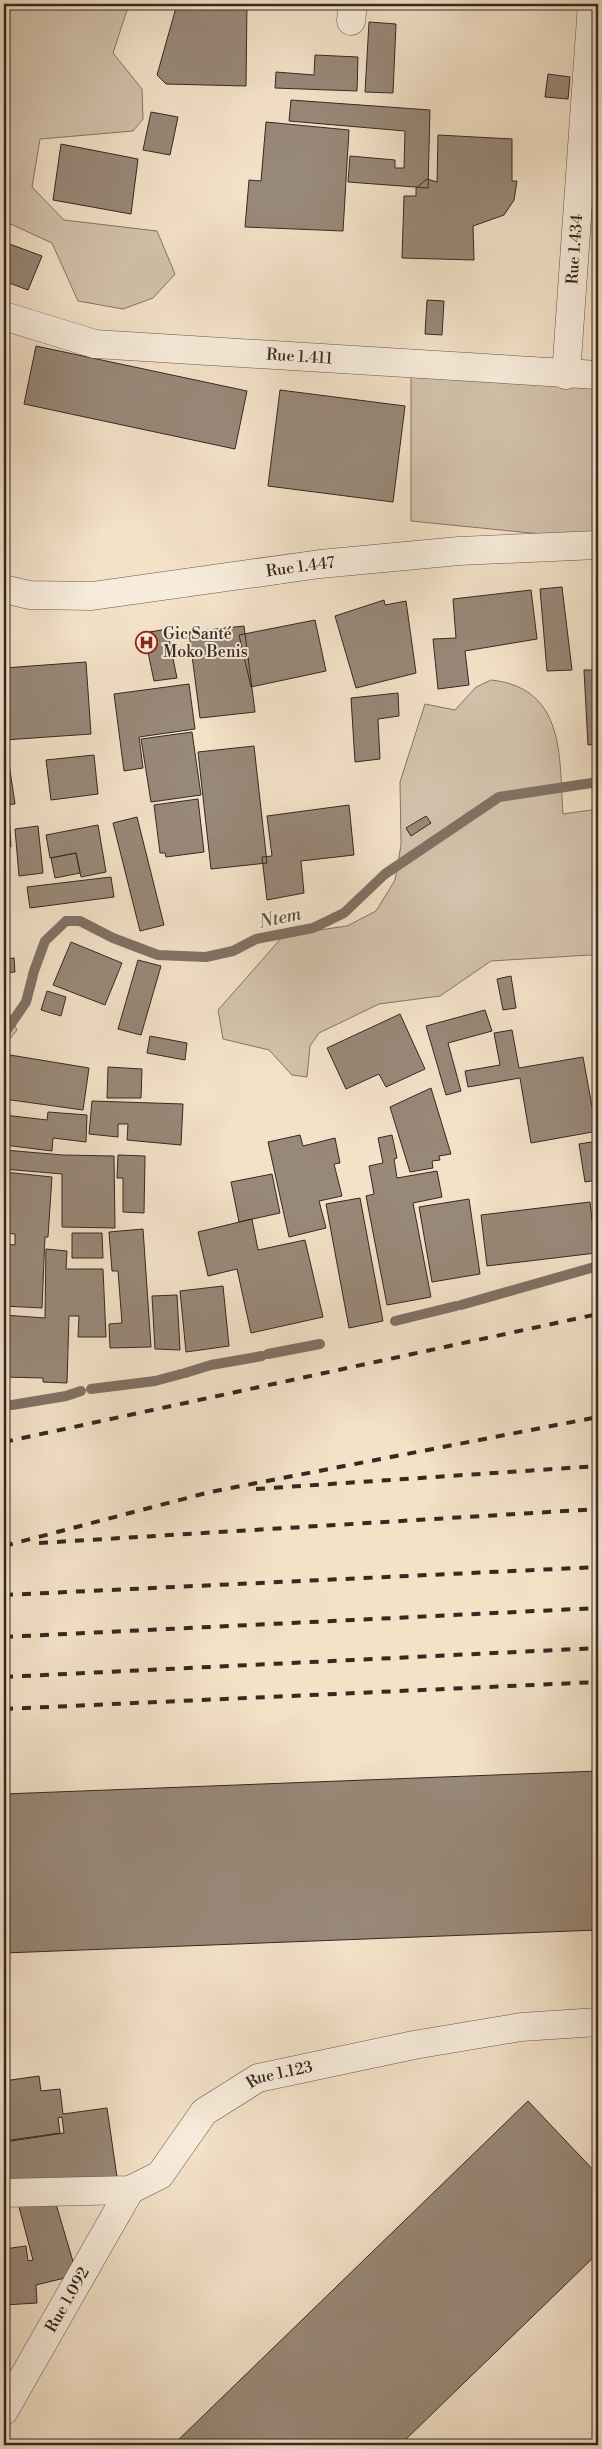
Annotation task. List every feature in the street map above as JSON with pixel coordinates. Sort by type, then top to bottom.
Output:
[{"type":"street","name":"Rue 1.434","points":[[566,375],[592,4]]},
{"type":"street","name":"Rue 1.411","points":[[4,316],[95,344],[566,375],[598,375]]},
{"type":"street","name":"Rue 1.447","points":[[4,589],[29,595],[92,596],[320,564],[458,551],[598,545]]},
{"type":"street","name":"Rue 1.123","points":[[4,2192],[130,2190],[160,2175],[204,2112],[258,2078],[414,2045],[502,2030],[598,2022]]},
{"type":"street","name":"Rue 1.092","points":[[4,2411],[130,2190]]},
{"type":"shaded area","points":[[4,4],[129,4],[113,53],[142,89],[143,119],[133,131],[40,139],[32,187],[64,220],[157,231],[175,274],[153,298],[123,309],[78,301],[52,243],[4,221]]},
{"type":"shaded area","points":[[411,377],[598,386],[598,533],[571,537],[411,521]]},
{"type":"shaded area","points":[[491,680],[515,686],[533,696],[546,711],[554,729],[558,749],[563,814],[598,809],[598,957],[590,955],[491,961],[440,996],[379,1004],[319,1033],[310,1046],[307,1077],[292,1075],[269,1050],[223,1039],[218,1010],[284,935],[347,926],[376,911],[395,880],[401,845],[400,782],[425,704],[455,710],[476,687]]},
{"type":"shaded area","points":[[4,1008],[7,1009],[17,1030],[4,1046]]},
{"type":"building","points":[[177,4],[247,4],[246,86],[166,84],[157,75]]},
{"type":"building","points":[[369,22],[396,24],[393,93],[365,92]]},
{"type":"building","points":[[315,55],[358,57],[357,91],[275,88],[276,72],[314,75]]},
{"type":"building","points":[[548,74],[570,77],[568,99],[545,97]]},
{"type":"building","points":[[291,100],[430,110],[428,188],[348,182],[350,156],[395,160],[395,168],[404,168],[405,131],[289,121]]},
{"type":"building","points":[[151,112],[178,117],[170,155],[143,150]]},
{"type":"building","points":[[266,122],[349,130],[343,231],[245,227],[249,180],[261,181]]},
{"type":"building","points":[[438,135],[512,139],[512,181],[517,181],[514,200],[504,215],[473,226],[474,260],[402,258],[404,196],[416,196],[416,188],[427,179],[437,182]]},
{"type":"building","points":[[61,144],[138,159],[131,214],[53,200]]},
{"type":"building","points":[[4,242],[42,256],[28,290],[4,281]]},
{"type":"building","points":[[427,300],[444,301],[442,335],[425,334]]},
{"type":"building","points":[[36,346],[247,391],[235,449],[24,404]]},
{"type":"building","points":[[280,390],[405,406],[393,502],[268,486]]},
{"type":"building","points":[[562,587],[572,670],[547,671],[540,589]]},
{"type":"building","points":[[531,590],[537,639],[465,651],[469,685],[438,689],[433,639],[456,638],[453,599]]},
{"type":"building","points":[[384,600],[385,605],[406,601],[416,673],[356,688],[335,616]]},
{"type":"building","points":[[315,620],[326,671],[251,687],[239,635]]},
{"type":"building","points":[[244,626],[255,712],[200,718],[189,632]]},
{"type":"building","points":[[167,629],[177,678],[154,681],[144,633]]},
{"type":"building","points":[[86,662],[91,734],[4,740],[4,668]]},
{"type":"building","points":[[584,670],[598,670],[598,744],[588,745]]},
{"type":"building","points":[[189,684],[195,729],[139,737],[143,768],[124,771],[114,694]]},
{"type":"building","points":[[398,693],[399,716],[378,719],[380,759],[355,762],[351,698]]},
{"type":"building","points":[[192,732],[201,795],[151,802],[141,739]]},
{"type":"building","points":[[254,746],[267,863],[211,869],[198,752]]},
{"type":"building","points":[[94,755],[98,794],[51,800],[46,760]]},
{"type":"building","points":[[9,764],[15,804],[4,805],[4,765]]},
{"type":"building","points":[[198,799],[204,852],[166,857],[165,853],[160,853],[154,805]]},
{"type":"building","points":[[349,805],[354,855],[301,861],[304,893],[267,900],[262,857],[272,856],[267,816]]},
{"type":"building","points":[[9,813],[11,847],[4,847],[4,814]]},
{"type":"building","points":[[426,816],[431,823],[411,836],[406,828]]},
{"type":"building","points":[[137,817],[164,925],[140,931],[113,823]]},
{"type":"building","points":[[98,825],[106,872],[81,877],[76,853],[50,858],[46,835]]},
{"type":"building","points":[[38,826],[43,873],[19,876],[15,829]]},
{"type":"building","points":[[76,853],[80,873],[55,878],[51,858]]},
{"type":"building","points":[[111,877],[114,897],[30,908],[27,887]]},
{"type":"building","points":[[71,942],[122,963],[105,1005],[53,985]]},
{"type":"building","points":[[14,958],[15,972],[4,973],[4,959]]},
{"type":"building","points":[[138,960],[161,966],[141,1035],[118,1029]]},
{"type":"building","points":[[511,976],[516,1008],[503,1010],[497,979]]},
{"type":"building","points":[[47,991],[66,997],[61,1016],[41,1010]]},
{"type":"building","points":[[485,1010],[492,1031],[448,1043],[461,1091],[446,1095],[426,1026]]},
{"type":"building","points":[[400,1014],[425,1069],[386,1087],[379,1074],[346,1089],[327,1048]]},
{"type":"building","points":[[512,1030],[519,1068],[583,1057],[592,1107],[598,1105],[598,1131],[531,1143],[520,1078],[468,1087],[465,1071],[500,1065],[494,1033]]},
{"type":"building","points":[[150,1036],[187,1043],[185,1060],[147,1053]]},
{"type":"building","points":[[10,1055],[89,1068],[83,1110],[4,1099]]},
{"type":"building","points":[[108,1067],[142,1069],[141,1098],[107,1098]]},
{"type":"building","points":[[431,1088],[451,1154],[439,1156],[440,1160],[432,1161],[433,1168],[410,1172],[390,1107]]},
{"type":"building","points":[[92,1101],[183,1104],[181,1145],[127,1140],[128,1124],[118,1124],[118,1137],[89,1134]]},
{"type":"building","points":[[48,1112],[87,1115],[86,1142],[53,1138],[52,1151],[4,1145],[4,1115],[47,1120]]},
{"type":"building","points":[[300,1135],[303,1146],[335,1138],[340,1163],[334,1164],[342,1196],[319,1201],[326,1228],[289,1237],[268,1142]]},
{"type":"building","points":[[392,1135],[397,1158],[394,1159],[397,1178],[437,1171],[442,1197],[413,1203],[431,1297],[387,1305],[366,1196],[374,1194],[369,1166],[383,1163],[378,1138]]},
{"type":"building","points":[[598,1141],[598,1180],[585,1182],[579,1144]]},
{"type":"building","points":[[4,1150],[63,1155],[114,1156],[115,1228],[62,1227],[62,1174],[4,1169]]},
{"type":"building","points":[[118,1155],[145,1156],[144,1213],[123,1212],[123,1178],[117,1178]]},
{"type":"building","points":[[4,1172],[52,1177],[48,1237],[45,1237],[42,1308],[4,1306],[4,1244],[15,1245],[15,1234],[4,1233]]},
{"type":"building","points":[[272,1174],[280,1213],[239,1222],[231,1182]]},
{"type":"building","points":[[598,1194],[598,1246],[593,1195]]},
{"type":"building","points":[[360,1198],[383,1321],[349,1328],[326,1204]]},
{"type":"building","points":[[469,1199],[480,1274],[432,1282],[419,1207]]},
{"type":"building","points":[[590,1202],[596,1253],[487,1266],[481,1215]]},
{"type":"building","points":[[252,1219],[258,1250],[305,1240],[323,1317],[251,1333],[237,1269],[208,1276],[198,1232]]},
{"type":"building","points":[[143,1229],[151,1347],[110,1348],[109,1324],[122,1323],[118,1271],[112,1271],[109,1232]]},
{"type":"building","points":[[72,1233],[102,1233],[103,1258],[72,1258]]},
{"type":"building","points":[[46,1249],[67,1251],[66,1269],[103,1269],[106,1337],[78,1337],[79,1316],[69,1316],[67,1383],[43,1382],[43,1378],[4,1377],[4,1315],[45,1318]]},
{"type":"building","points":[[223,1286],[229,1346],[186,1352],[180,1291]]},
{"type":"building","points":[[177,1295],[180,1350],[155,1349],[152,1296]]},
{"type":"building","points":[[598,1771],[598,1930],[4,1953],[4,1794]]},
{"type":"building","points":[[39,2076],[41,2091],[60,2089],[63,2114],[107,2108],[118,2184],[11,2193],[4,2142],[64,2133],[62,2117],[58,2118],[60,2133],[4,2141],[4,2081]]},
{"type":"building","points":[[528,2101],[598,2175],[598,2253],[400,2445],[173,2445]]},
{"type":"building","points":[[53,2194],[77,2275],[36,2285],[37,2303],[4,2305],[4,2249],[26,2246],[28,2261],[33,2260],[18,2203]]},
{"type":"waterway","name":"Ntem","points":[[4,1034],[26,1002],[34,971],[45,941],[66,921],[80,921],[113,938],[158,955],[206,957],[233,951],[256,939],[313,928],[344,913],[385,874],[499,797],[598,782]]},
{"type":"waterway","points":[[461,1305],[598,1266]]},
{"type":"waterway","points":[[395,1321],[456,1306]]},
{"type":"waterway","points":[[268,1354],[320,1344]]},
{"type":"waterway","points":[[185,1373],[211,1365],[262,1356]]},
{"type":"waterway","points":[[91,1389],[155,1381],[181,1374]]},
{"type":"waterway","points":[[12,1405],[66,1396],[81,1391]]},
{"type":"railway","points":[[4,1442],[598,1314]]},
{"type":"railway","points":[[4,1546],[210,1492],[598,1417]]},
{"type":"railway","points":[[256,1489],[598,1466]]},
{"type":"railway","points":[[39,1543],[598,1509]]},
{"type":"railway","points":[[4,1595],[598,1567]]},
{"type":"railway","points":[[4,1637],[598,1608]]},
{"type":"railway","points":[[4,1677],[598,1648]]},
{"type":"railway","points":[[4,1709],[598,1682]]},
{"type":"place","name":"Gic Santé Moko Benis","points":[[147,643]]}]
